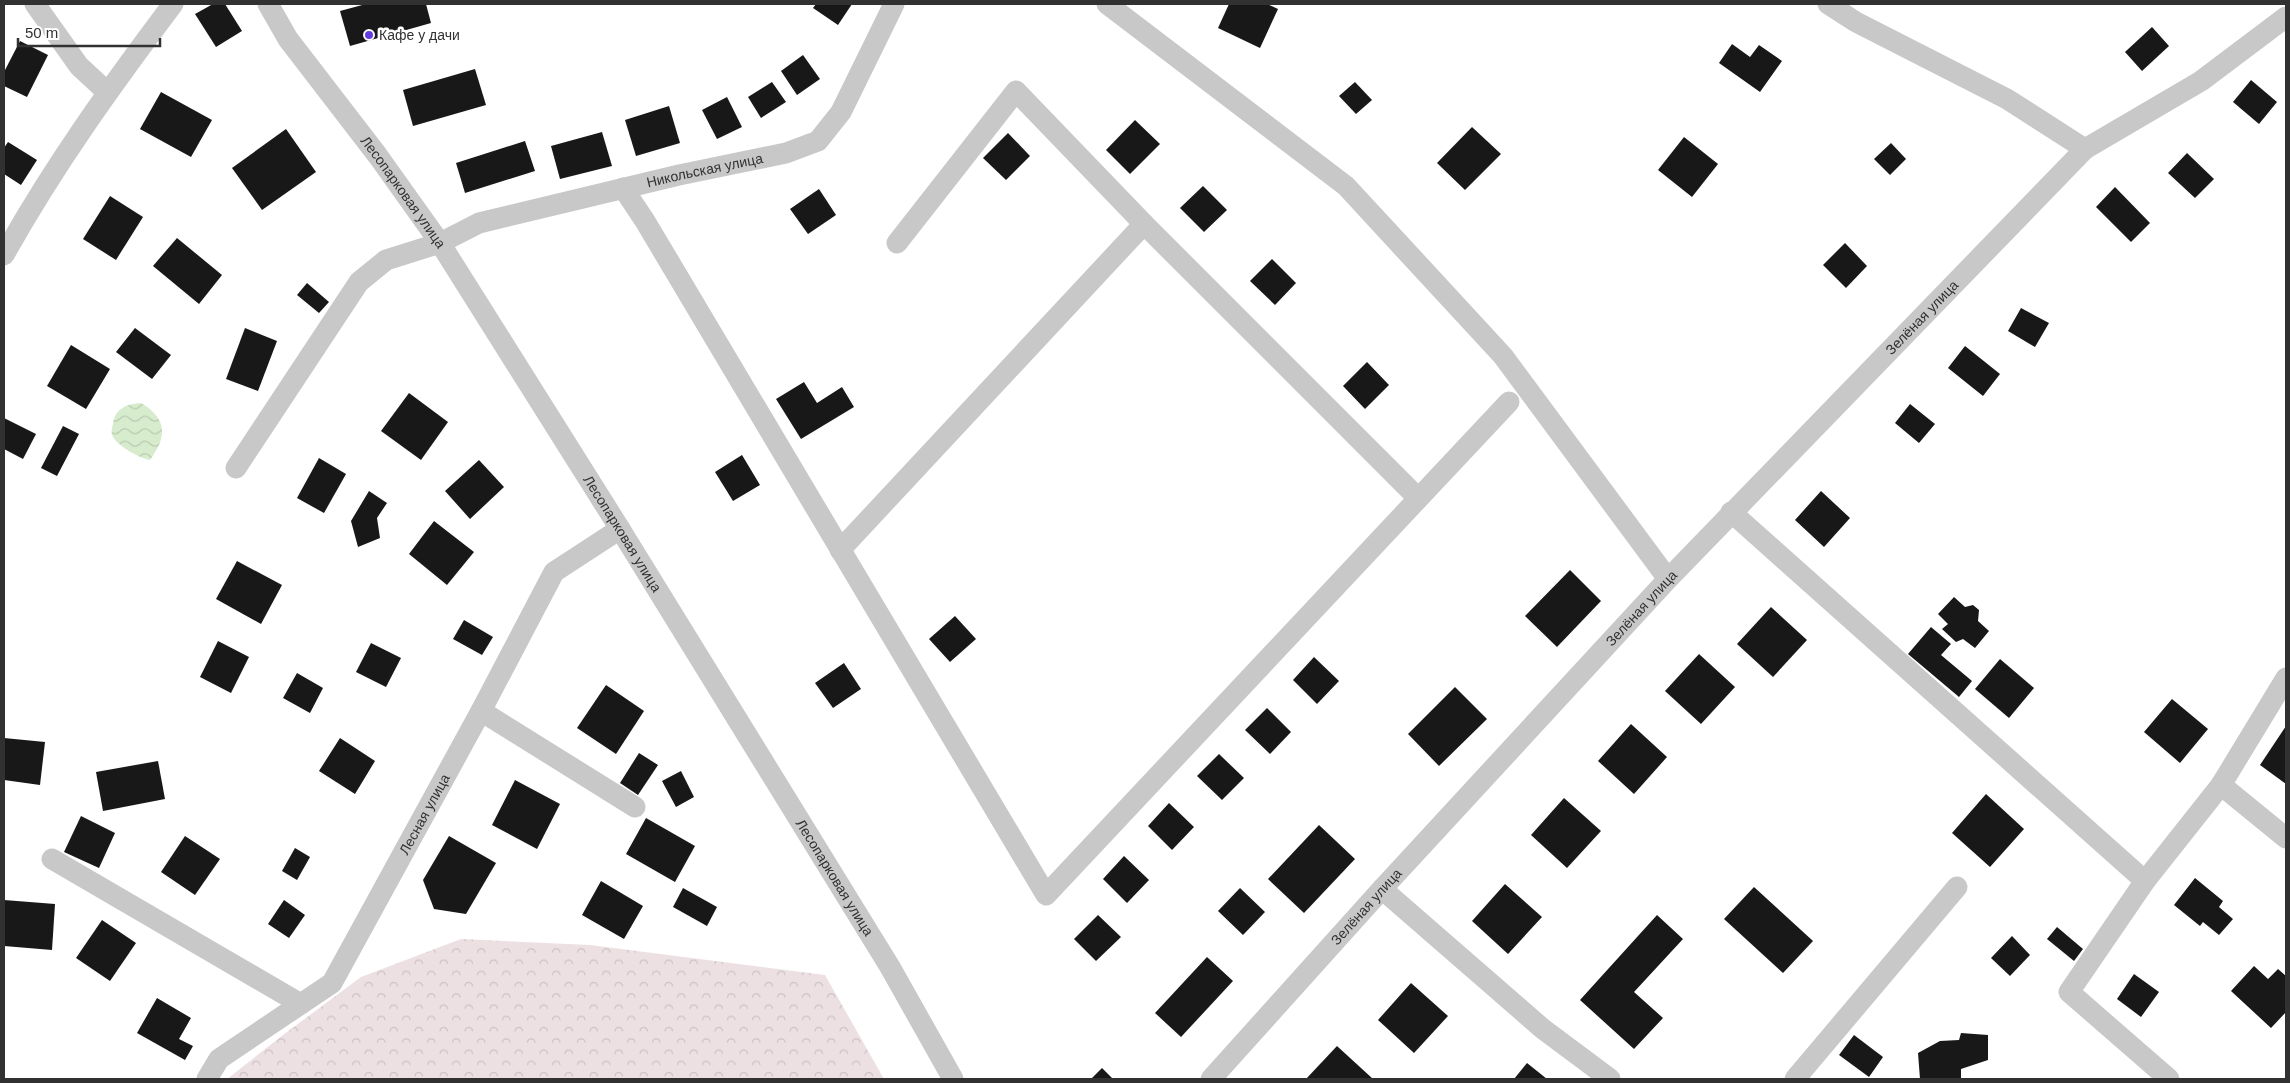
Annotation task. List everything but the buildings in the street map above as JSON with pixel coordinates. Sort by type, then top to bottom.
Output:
[{"type":"street","points":[[35,4],[79,66],[107,92]]},
{"type":"street","points":[[4,255],[29,209],[107,92],[173,4]]},
{"type":"street","name":"Лесопарковая улица","points":[[268,4],[288,39],[378,156],[440,243],[620,529],[890,967],[953,1079]]},
{"type":"street","name":"Никольская улица","points":[[236,468],[359,282],[386,260],[440,243],[479,223],[623,188],[786,153],[818,141],[841,112],[894,4]]},
{"type":"street","points":[[1107,4],[1346,186],[1503,356],[1668,579]]},
{"type":"street","points":[[1828,4],[1856,22],[2007,100],[2084,149]]},
{"type":"street","name":"Зелёная улица","points":[[1212,1079],[1382,889],[1668,579],[2084,149],[2201,81],[2286,17]]},
{"type":"street","points":[[897,243],[1016,91],[1144,224],[1418,498]]},
{"type":"street","points":[[623,188],[645,221],[1046,894],[1509,402]]},
{"type":"street","points":[[840,550],[1144,224]]},
{"type":"street","points":[[1731,512],[2145,880]]},
{"type":"street","name":"Лесная улица","points":[[207,1079],[219,1060],[332,983],[481,711],[554,572],[620,529]]},
{"type":"street","points":[[2169,1079],[2069,992],[2145,880],[2221,785],[2286,678]]},
{"type":"street","points":[[481,711],[635,807]]},
{"type":"street","points":[[2221,785],[2286,838]]},
{"type":"street","points":[[52,858],[301,1004]]},
{"type":"street","points":[[1795,1079],[1957,887]]},
{"type":"street","points":[[1382,889],[1543,1029],[1610,1079]]},
{"type":"green space","points":[[461,939],[590,945],[825,975],[884,1079],[227,1079],[361,977]]},
{"type":"water","points":[[141,403],[156,415],[162,429],[160,444],[150,460],[134,454],[123,447],[112,434],[116,414],[122,408],[131,404]]},
{"type":"place","name":"Кафе у дачи","points":[[369,35]]}]
